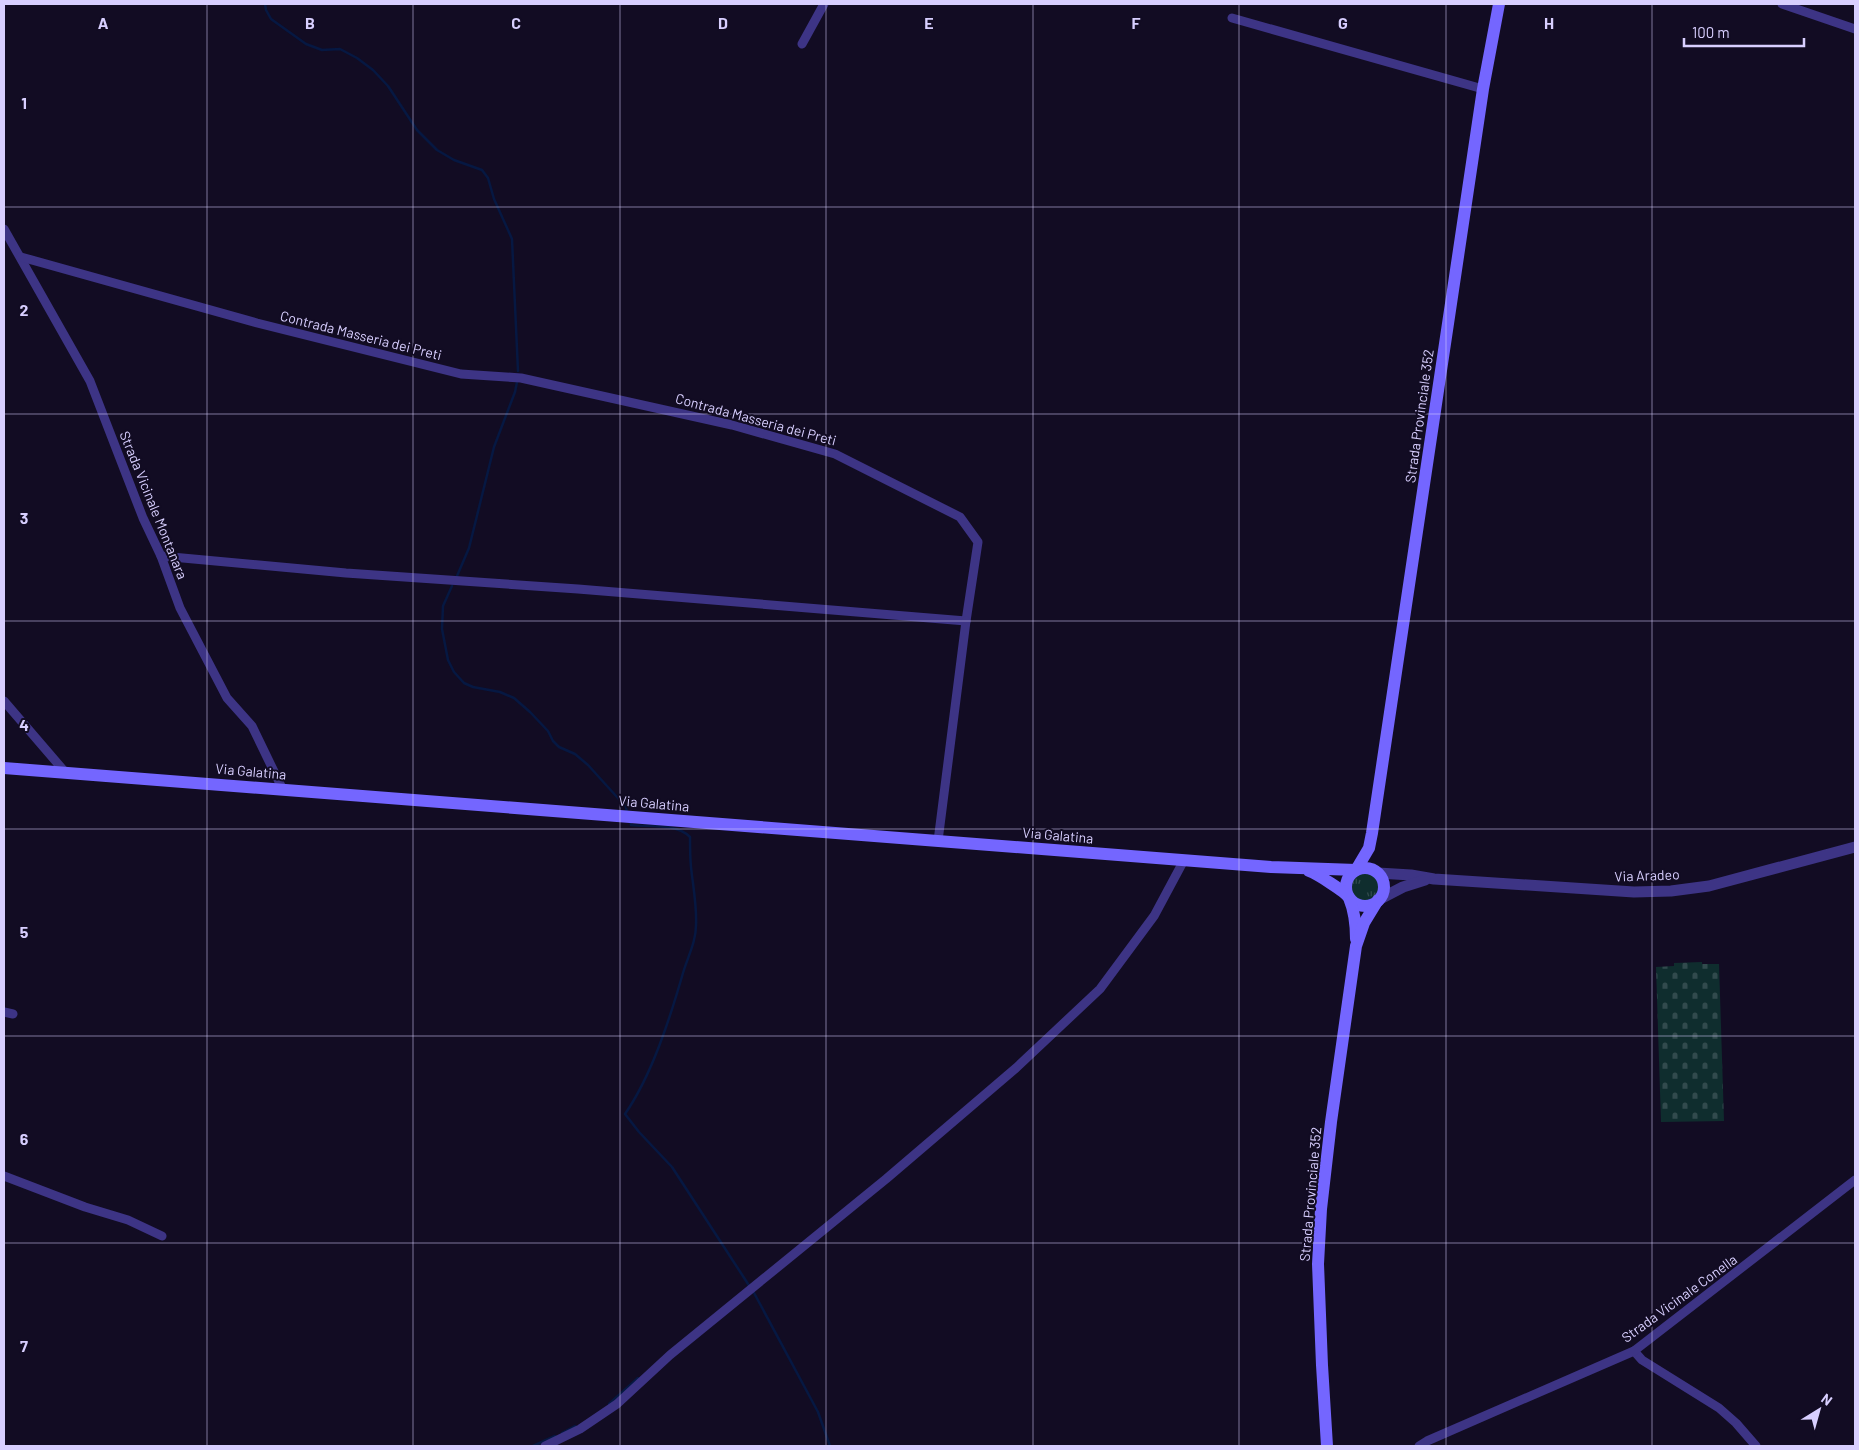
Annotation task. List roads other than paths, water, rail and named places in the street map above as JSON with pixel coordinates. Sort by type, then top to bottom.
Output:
[{"type":"main road","name":"Strada Provinciale 352","points":[[1356,870],[1368,848],[1372,833],[1483,88],[1499,4]]},
{"type":"main road","name":"Via Galatina","points":[[4,768],[282,788],[1303,869],[1356,870]]},
{"type":"main road","name":"Strada Provinciale 352","points":[[1372,833],[1372,846],[1378,873]]},
{"type":"main road","points":[[1369,868],[1378,873],[1383,881],[1384,888],[1378,900],[1363,906],[1355,903],[1349,897],[1346,890],[1346,882],[1350,875],[1356,870],[1369,868]]},
{"type":"main road","name":"Via Galatina","points":[[1303,869],[1319,876],[1349,897]]},
{"type":"main road","name":"Strada Provinciale 352","points":[[1327,1446],[1318,1264],[1321,1209],[1331,1122],[1356,946],[1355,922],[1349,897]]},
{"type":"main road","name":"Strada Provinciale 352","points":[[1356,946],[1364,923],[1378,900]]},
{"type":"street","points":[[802,44],[824,4]]},
{"type":"street","points":[[1787,4],[1855,29]]},
{"type":"street","points":[[1232,18],[1483,88]]},
{"type":"street","name":"Strada Vicinale Montanara","points":[[4,229],[90,382],[143,518],[161,556],[180,608],[227,698],[252,726],[282,788]]},
{"type":"street","name":"Contrada Masseria dei Preti","points":[[21,257],[256,323],[461,374],[521,378],[732,425],[835,454],[960,517],[978,542],[938,841]]},
{"type":"street","points":[[161,556],[346,573],[578,589],[966,621]]},
{"type":"street","points":[[4,701],[65,772]]},
{"type":"street","name":"Via Aradeo","points":[[1378,873],[1411,875],[1434,880],[1634,892],[1671,891],[1709,886],[1855,847]]},
{"type":"street","points":[[545,1446],[580,1429],[610,1409],[670,1355],[886,1179],[1016,1068],[1100,990],[1154,916],[1184,860]]},
{"type":"street","name":"Via Aradeo","points":[[1378,900],[1412,883],[1434,880]]},
{"type":"street","points":[[4,1176],[85,1207],[128,1220],[162,1236]]},
{"type":"street","name":"Strada Vicinale Conella","points":[[1419,1446],[1497,1409],[1634,1351],[1855,1180]]},
{"type":"street","points":[[1634,1351],[1642,1360],[1719,1408],[1736,1423],[1756,1446]]},
{"type":"waterway","points":[[265,4],[271,19],[306,44],[322,50],[340,49],[357,58],[373,70],[388,86],[417,130],[437,150],[454,160],[482,170],[488,178],[494,199],[512,239],[518,371]]},
{"type":"waterway","points":[[457,576],[469,548],[494,447],[517,382]]},
{"type":"waterway","points":[[452,586],[443,606],[442,629],[448,660],[454,672],[464,683],[473,687],[500,692],[514,698],[548,731],[553,741],[559,747],[575,754],[588,765],[626,807],[627,813]]},
{"type":"waterway","points":[[630,820],[631,825],[662,826],[677,830],[690,837],[696,931],[666,1027],[652,1064],[635,1099],[625,1114],[672,1167],[750,1287]]},
{"type":"waterway","points":[[753,1291],[818,1412],[830,1446]]},
{"type":"waterway","points":[[609,1404],[638,1378]]},
{"type":"waterway","points":[[562,1433],[575,1426]]},
{"type":"waterway","points":[[533,1446],[555,1436]]}]
